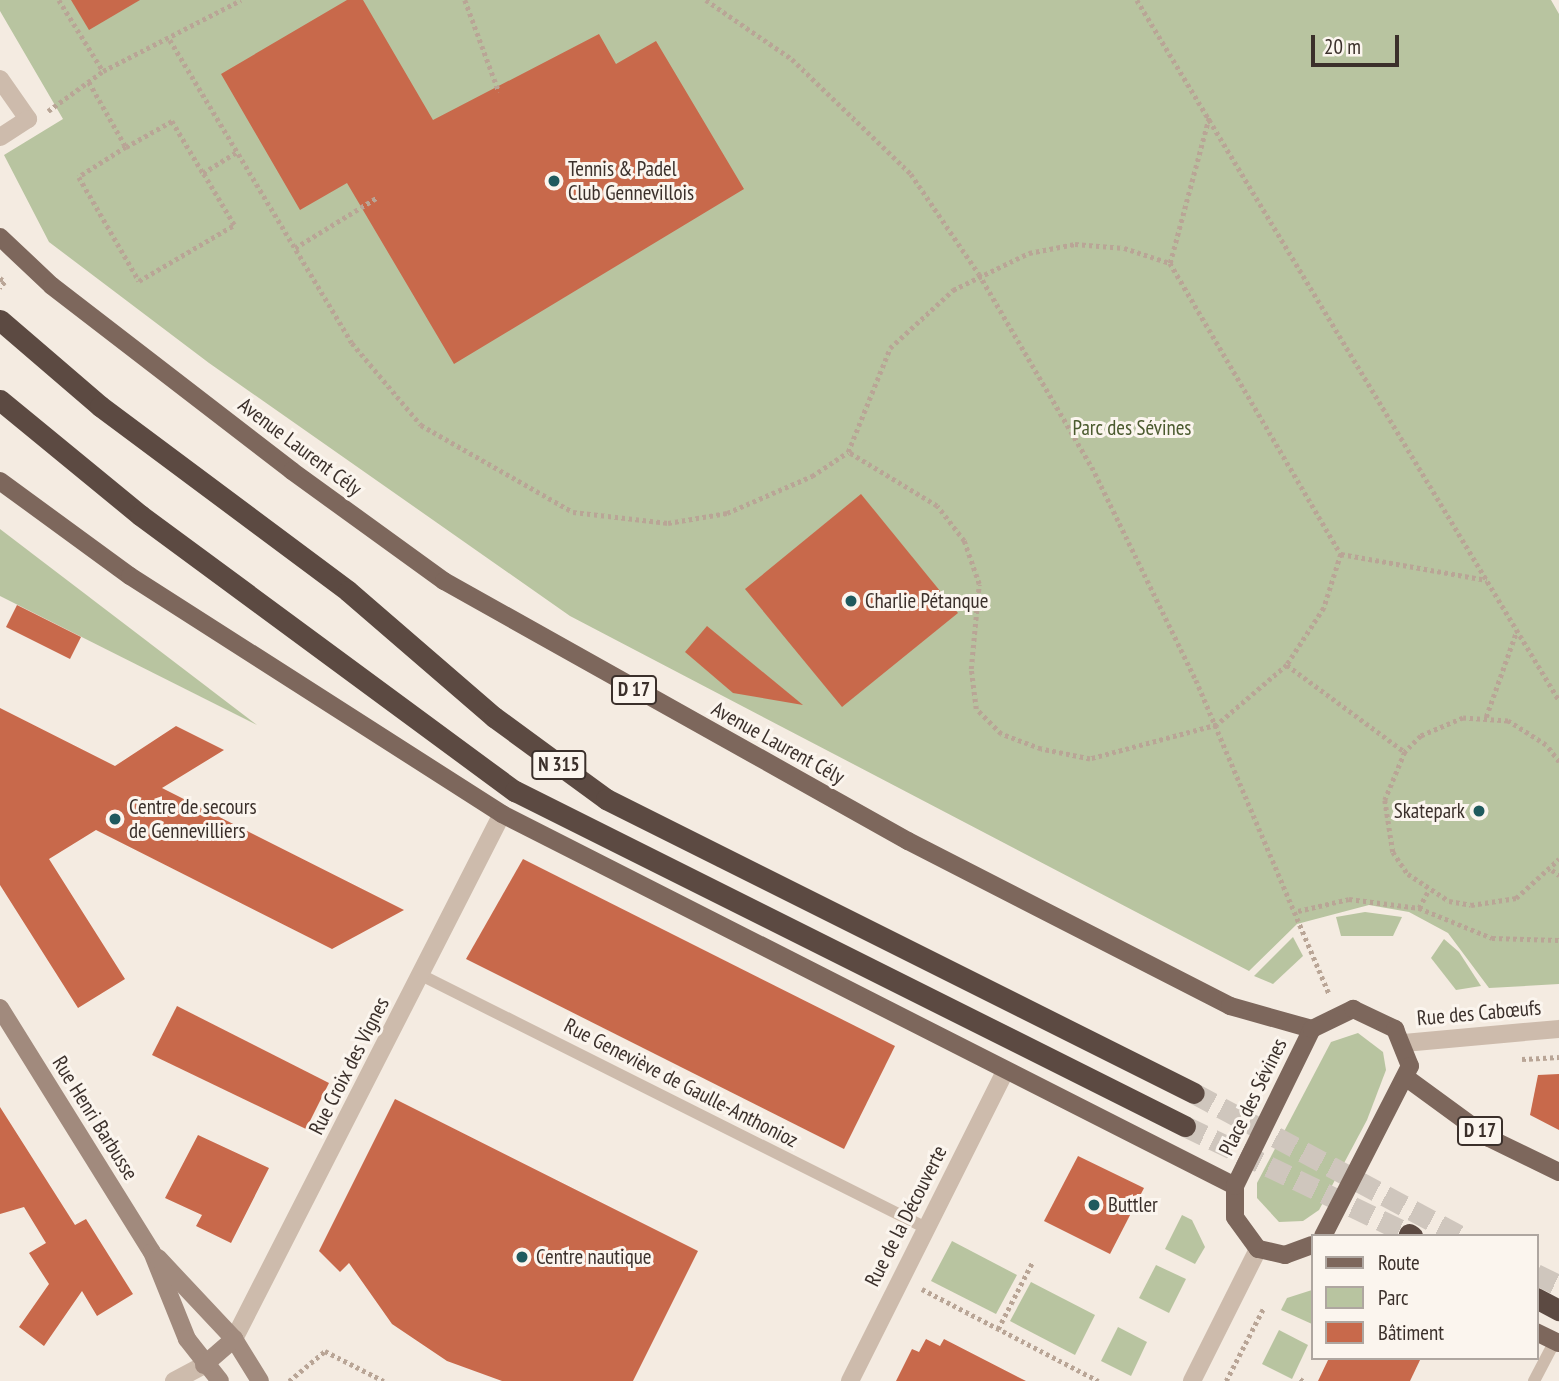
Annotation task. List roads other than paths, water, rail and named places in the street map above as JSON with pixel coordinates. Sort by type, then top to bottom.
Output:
[{"type":"highway","name":"N 315","points":[[0,320],[100,406],[348,591],[494,717],[606,799],[1194,1093]]},
{"type":"highway","name":"N 315","points":[[0,400],[140,515],[515,791],[1185,1126]]},
{"type":"highway","points":[[1538,1299],[1559,1310]]},
{"type":"main road","name":"Avenue Laurent Cély","points":[[0,237],[52,286],[281,463],[444,581],[908,841],[1230,1006],[1312,1029]]},
{"type":"main road","points":[[0,481],[130,576],[502,814],[1004,1073],[1235,1186],[1235,1217],[1258,1249],[1285,1255],[1310,1246]]},
{"type":"main road","points":[[1312,1029],[1336,1013],[1368,1012],[1404,1043],[1408,1079],[1329,1234]]},
{"type":"main road","name":"Place des Sévines","points":[[1235,1186],[1312,1029]]},
{"type":"main road","name":"D 17","points":[[1408,1079],[1489,1138],[1559,1172]]},
{"type":"main road","points":[[1538,1333],[1557,1342]]},
{"type":"street","points":[[0,79],[28,119],[0,137]]},
{"type":"street","name":"Rue Croix des Vignes","points":[[234,1339],[502,814]]},
{"type":"street","name":"Rue Henri Barbusse","points":[[0,1008],[152,1252],[204,1365],[220,1381]]},
{"type":"street","name":"Rue des Cabœufs","points":[[1404,1043],[1559,1029]]},
{"type":"street","name":"Rue de la Découverte","points":[[850,1381],[924,1227],[1004,1073]]},
{"type":"street","points":[[1192,1381],[1258,1249]]},
{"type":"street","name":"Rue Henri Barbusse","points":[[152,1252],[234,1339],[260,1381]]},
{"type":"street","points":[[174,1381],[204,1365],[234,1339]]},
{"type":"lane","name":"Rue Geneviève de Gaulle-Anthonioz","points":[[421,975],[924,1227]]},
{"type":"lane","points":[[1534,1381],[1557,1342]]},
{"type":"tunnel","points":[[1194,1093],[1457,1234]]},
{"type":"tunnel","points":[[1185,1126],[1409,1234]]},
{"type":"tunnel","points":[[1538,1275],[1559,1285]]},
{"type":"place","name":"Tennis & Padel Club Gennevillois","points":[[554,181]]},
{"type":"place","name":"Charlie Pétanque","points":[[851,601]]},
{"type":"place","name":"Skatepark","points":[[1479,811]]},
{"type":"place","name":"Centre de secours de Gennevilliers","points":[[115,819]]},
{"type":"place","name":"Buttler","points":[[1094,1205]]},
{"type":"place","name":"Centre nautique","points":[[522,1257]]},
{"type":"park label","name":"Parc des Sévines","points":[[1132,428]]}]
